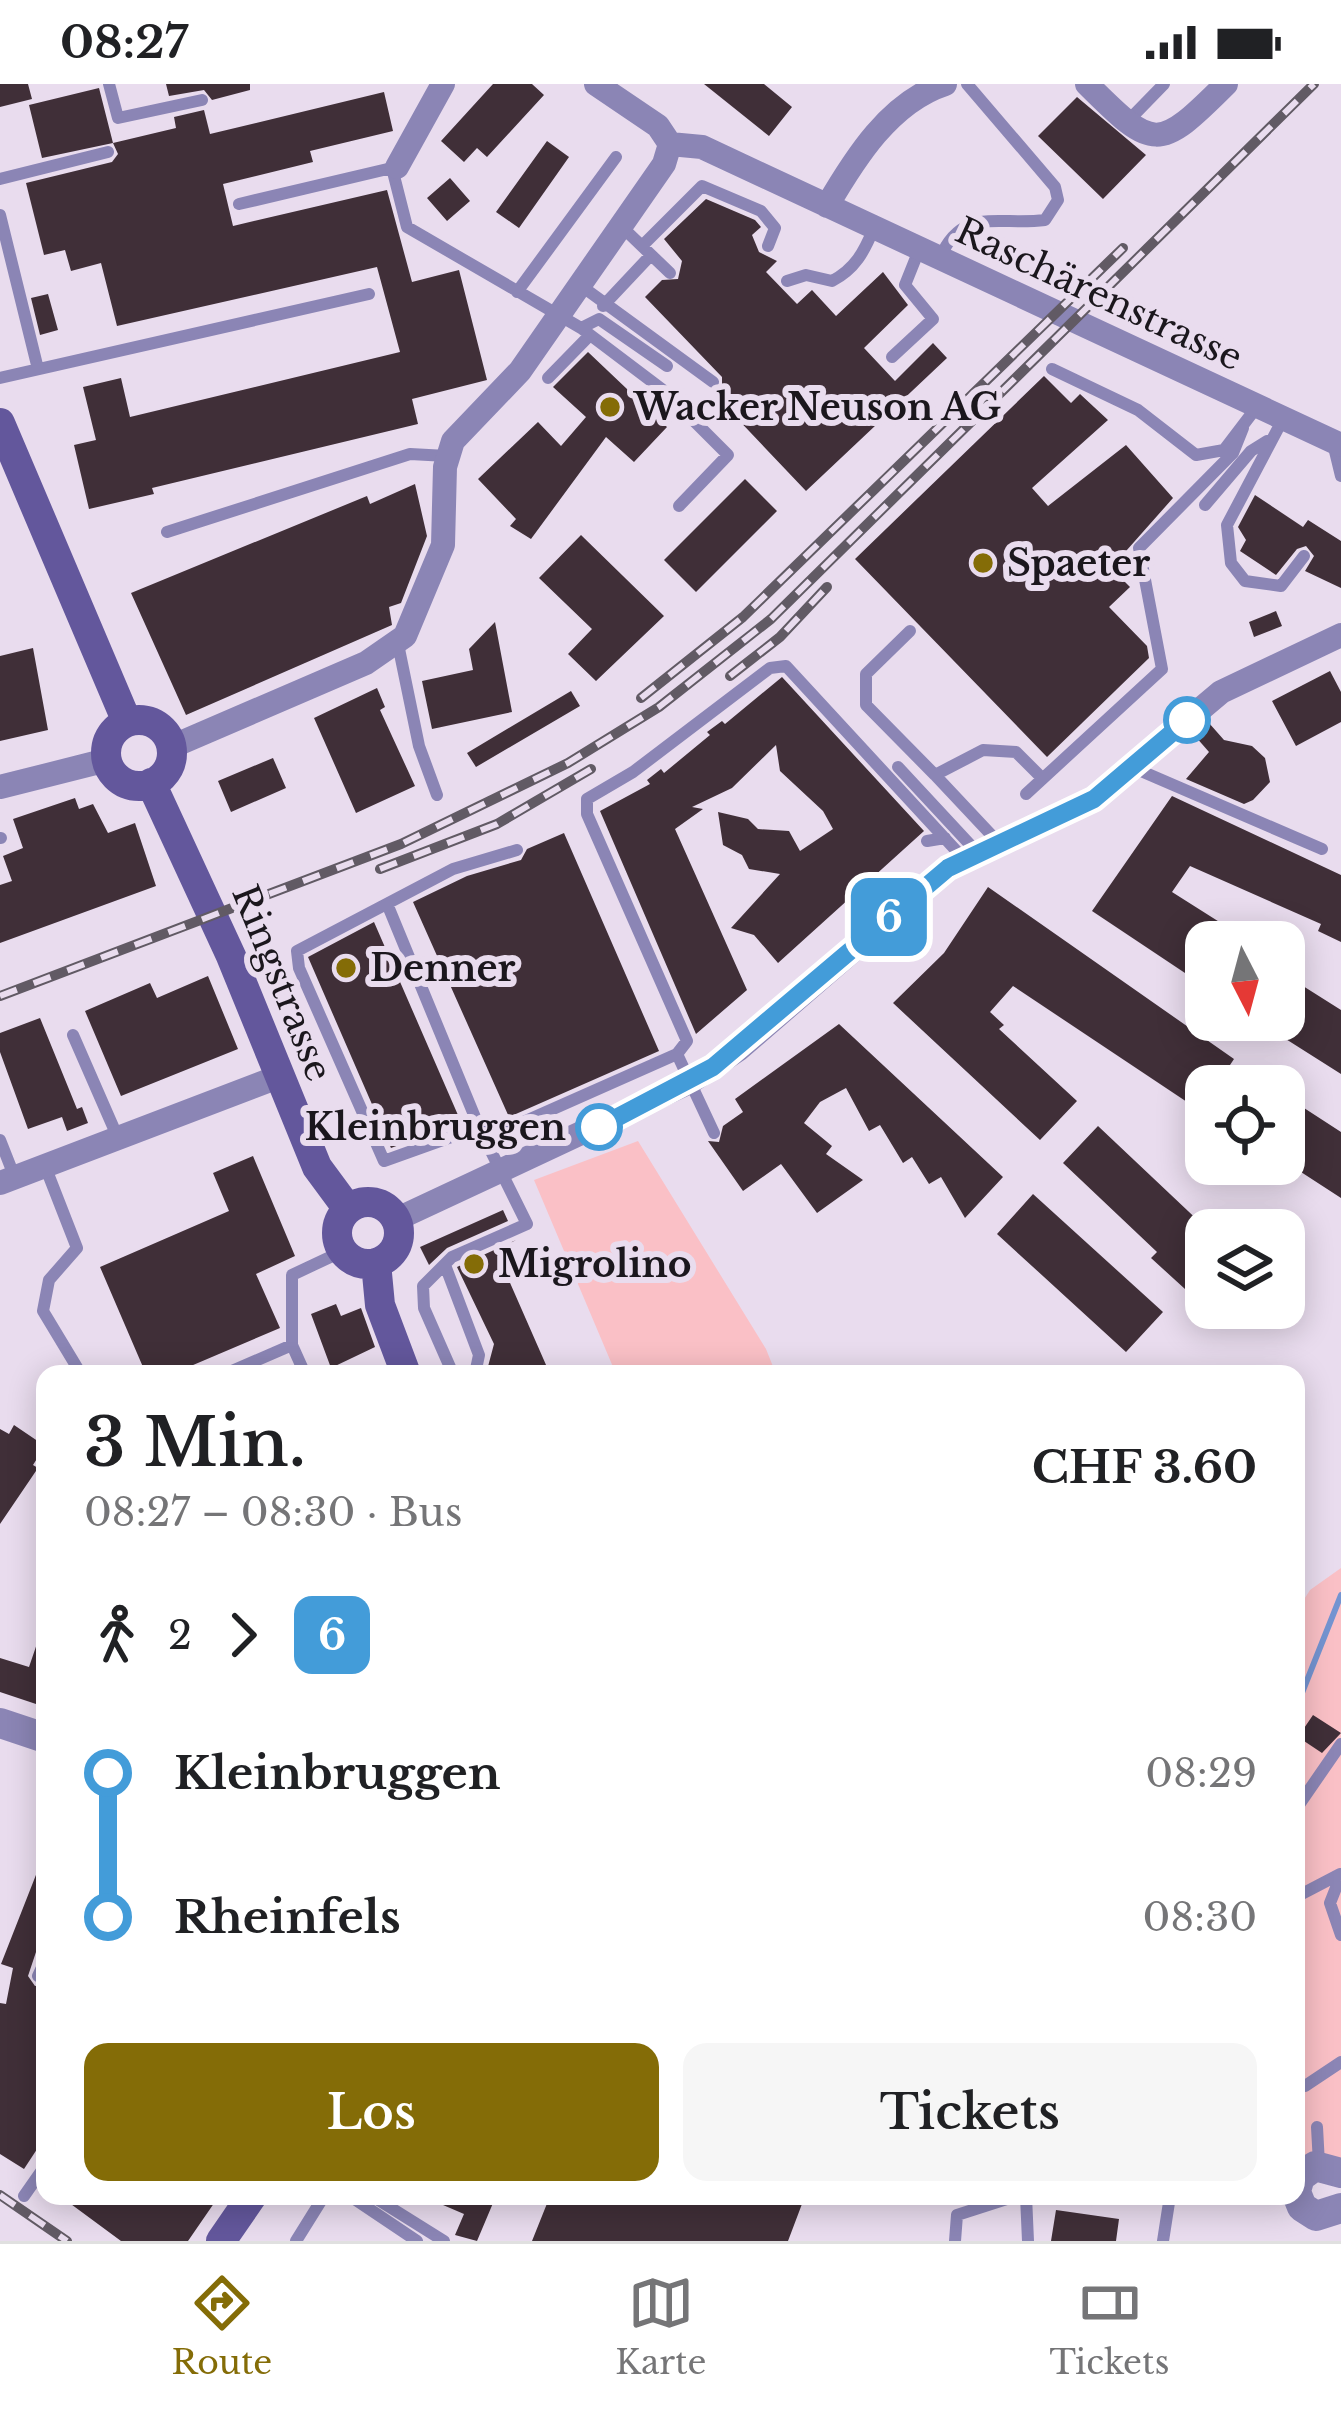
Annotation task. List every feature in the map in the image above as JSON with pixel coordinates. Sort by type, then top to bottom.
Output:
[{"type":"main road","points":[[0,423],[127,722]]},
{"type":"main road","points":[[127,722],[158,726],[171,747],[167,768],[152,783],[124,782],[107,760],[110,737],[127,722]]},
{"type":"main road","name":"Ringstrasse","points":[[152,783],[231,956],[317,1167],[348,1209]]},
{"type":"main road","points":[[374,1203],[395,1220],[396,1246],[376,1263],[357,1262],[343,1251],[337,1234],[348,1209],[374,1203]]},
{"type":"main road","points":[[376,1263],[380,1306],[403,1365]]},
{"type":"main road","points":[[221,2241],[246,2205]]},
{"type":"street","points":[[395,167],[443,84]]},
{"type":"street","name":"Raschärenstrasse","points":[[596,84],[658,125],[670,144],[702,147],[874,228],[1275,431],[1337,444]]},
{"type":"street","points":[[827,206],[906,101],[945,84]]},
{"type":"street","points":[[1087,84],[1126,123],[1152,136],[1170,134],[1226,84]]},
{"type":"street","points":[[171,747],[349,671],[398,644],[416,618],[443,545],[447,456],[457,435],[520,371],[577,326],[580,285],[664,164],[670,144]]},
{"type":"street","points":[[395,1220],[690,1082],[739,1049],[979,850],[1070,812],[1133,768],[1221,692],[1341,635]]},
{"type":"street","points":[[0,787],[107,760]]},
{"type":"street","points":[[7,1180],[278,1077]]},
{"type":"street","points":[[0,1723],[36,1735]]},
{"type":"street","points":[[1301,2205],[1329,2222]]},
{"type":"lane","points":[[109,84],[118,118],[202,100]]},
{"type":"lane","points":[[892,357],[933,319],[905,285],[929,255],[967,224],[1045,220],[1058,200],[1055,187],[967,84]]},
{"type":"lane","points":[[1126,123],[1164,84]]},
{"type":"lane","points":[[0,179],[109,152]]},
{"type":"lane","points":[[518,292],[616,157]]},
{"type":"lane","points":[[239,204],[395,167],[407,227],[577,326],[663,390],[728,455],[679,506]]},
{"type":"lane","points":[[599,319],[604,302],[701,186],[760,211],[775,228],[768,246]]},
{"type":"lane","points":[[0,215],[38,369]]},
{"type":"lane","points":[[621,226],[670,273]]},
{"type":"lane","points":[[787,281],[806,275],[832,281],[845,274],[860,260],[874,228]]},
{"type":"lane","points":[[580,285],[713,382]]},
{"type":"lane","points":[[0,378],[369,294]]},
{"type":"lane","points":[[548,378],[577,326],[599,319]]},
{"type":"lane","points":[[599,319],[667,366]]},
{"type":"lane","points":[[1052,369],[1138,410],[1196,455],[1224,450],[1250,418]]},
{"type":"lane","points":[[1027,794],[1162,669],[1139,548],[1233,453],[1250,418]]},
{"type":"lane","points":[[1204,505],[1275,431]]},
{"type":"lane","points":[[1275,431],[1227,525],[1232,563],[1245,581],[1267,588],[1281,586],[1304,556]]},
{"type":"lane","points":[[1337,444],[1341,476]]},
{"type":"lane","points":[[167,532],[410,454],[447,456]]},
{"type":"lane","points":[[910,631],[866,674],[866,705],[934,775],[979,850]]},
{"type":"lane","points":[[398,644],[419,746],[437,795]]},
{"type":"lane","points":[[517,850],[453,869],[388,906],[299,946],[299,968],[384,1161],[482,1133],[677,1054],[688,1041],[587,814],[587,800],[780,665],[945,838],[979,850]]},
{"type":"lane","points":[[934,775],[983,750],[1016,752],[1042,778]]},
{"type":"lane","points":[[898,767],[979,850]]},
{"type":"lane","points":[[1133,768],[1322,850]]},
{"type":"lane","points":[[927,841],[945,838]]},
{"type":"lane","points":[[388,906],[482,1133],[527,1224],[445,1264],[425,1281],[422,1298],[449,1365]]},
{"type":"lane","points":[[73,1035],[118,1138]]},
{"type":"lane","points":[[677,1054],[714,1132]]},
{"type":"lane","points":[[0,1140],[7,1180]]},
{"type":"lane","points":[[45,1166],[77,1248],[50,1280],[43,1311],[76,1365]]},
{"type":"lane","points":[[301,1365],[292,1345],[290,1280],[343,1251]]},
{"type":"lane","points":[[445,1264],[479,1355],[477,1365]]},
{"type":"lane","points":[[246,1365],[292,1345]]},
{"type":"lane","points":[[1305,1796],[1341,1744]]},
{"type":"lane","points":[[1305,1892],[1341,1874]]},
{"type":"lane","points":[[1341,1874],[1330,1903],[1341,1935]]},
{"type":"lane","points":[[1305,2086],[1341,2062]]},
{"type":"lane","points":[[1317,2127],[1330,2169]]},
{"type":"lane","points":[[24,2197],[36,2179]]},
{"type":"lane","points":[[296,2241],[318,2205]]},
{"type":"lane","points":[[363,2205],[417,2241]]},
{"type":"lane","points":[[387,2205],[444,2241]]},
{"type":"lane","points":[[955,2241],[957,2215],[988,2205]]},
{"type":"lane","points":[[1026,2205],[1028,2241]]},
{"type":"lane","points":[[1163,2241],[1169,2205]]},
{"type":"shaded area","points":[[638,1141],[772,1365],[612,1365],[534,1180]]},
{"type":"shaded area","points":[[1341,1568],[1341,2165],[1305,2170],[1305,1598]]},
{"type":"building","points":[[0,84],[28,84],[32,99],[0,107]]},
{"type":"building","points":[[166,84],[250,84],[250,90],[212,100],[204,90],[169,96]]},
{"type":"building","points":[[493,84],[532,84],[544,95],[487,157],[477,148],[464,162],[441,141]]},
{"type":"building","points":[[704,84],[764,84],[792,107],[769,136]]},
{"type":"building","points":[[99,88],[113,143],[42,158],[29,105]]},
{"type":"building","points":[[384,92],[393,131],[310,151],[313,162],[223,184],[233,226],[387,190],[412,282],[459,270],[487,380],[412,399],[418,424],[152,488],[154,494],[89,509],[74,445],[96,440],[83,387],[121,378],[130,417],[400,352],[377,267],[117,326],[101,263],[71,271],[65,250],[44,255],[26,183],[112,162],[118,154],[113,143],[176,128],[174,117],[204,110],[210,134]]},
{"type":"building","points":[[1077,97],[1146,155],[1103,199],[1038,136]]},
{"type":"building","points":[[547,141],[569,157],[519,228],[496,212]]},
{"type":"building","points":[[450,178],[470,201],[447,221],[427,198]]},
{"type":"building","points":[[706,199],[755,220],[761,227],[752,235],[759,252],[777,261],[766,272],[797,304],[812,290],[836,316],[883,272],[908,305],[864,348],[895,381],[933,343],[947,358],[806,491],[712,392],[722,387],[722,377],[645,297],[662,280],[678,279],[682,261],[664,239]]},
{"type":"building","points":[[48,294],[58,330],[40,335],[31,298]]},
{"type":"building","points":[[588,352],[667,427],[634,462],[606,437],[531,539],[510,526],[516,519],[478,479],[538,422],[561,446],[586,417],[553,387]]},
{"type":"building","name":"Spaeter","points":[[1044,376],[1071,403],[1080,394],[1108,420],[1032,488],[1048,506],[1126,445],[1173,498],[1111,568],[1130,587],[1109,607],[1147,646],[1149,658],[1047,757],[855,559]]},
{"type":"building","points":[[745,479],[777,511],[696,592],[664,560]]},
{"type":"building","points":[[415,484],[427,536],[401,603],[389,607],[392,625],[186,715],[131,593],[367,496],[370,504]]},
{"type":"building","points":[[1255,495],[1303,527],[1308,520],[1341,541],[1341,588],[1305,571],[1314,556],[1306,546],[1297,549],[1276,575],[1240,551],[1246,540],[1238,527]]},
{"type":"building","points":[[581,535],[664,616],[596,681],[568,654],[592,629],[539,578]]},
{"type":"building","points":[[1276,611],[1282,626],[1254,637],[1249,622]]},
{"type":"building","points":[[495,622],[512,712],[432,729],[422,681],[473,670],[469,649]]},
{"type":"building","points":[[33,648],[48,730],[0,741],[0,656]]},
{"type":"building","points":[[1330,671],[1341,692],[1341,722],[1296,746],[1272,701]]},
{"type":"building","points":[[782,677],[924,831],[778,963],[754,935],[731,928],[780,874],[749,869],[742,855],[723,845],[718,812],[748,819],[758,829],[789,831],[800,851],[833,829],[823,811],[780,771],[776,745],[732,788],[692,807],[703,809],[675,829],[747,990],[696,1034],[600,811],[650,784],[647,780],[661,769],[664,773],[710,735],[707,732],[722,721],[725,724]]},
{"type":"building","points":[[377,688],[385,707],[380,710],[415,786],[356,813],[314,718]]},
{"type":"building","points":[[571,691],[580,706],[476,767],[467,753]]},
{"type":"building","points":[[1209,723],[1224,740],[1252,746],[1265,758],[1270,782],[1253,800],[1244,804],[1186,779],[1209,752],[1195,736]]},
{"type":"building","points":[[273,758],[286,788],[231,812],[218,781]]},
{"type":"building","points":[[1172,796],[1341,875],[1341,942],[1318,931],[1321,924],[1190,866],[1172,892],[1218,921],[1185,921],[1185,973],[1092,911]]},
{"type":"building","points":[[75,798],[79,809],[93,804],[108,833],[135,823],[156,886],[0,943],[0,885],[12,881],[3,856],[23,848],[13,819]]},
{"type":"building","points":[[564,833],[659,1051],[509,1117],[413,902],[467,876],[521,860],[527,849]]},
{"type":"building","points":[[988,887],[1185,1025],[1185,1041],[1208,1041],[1234,1059],[1230,1065],[1185,1065],[1185,1101],[1013,986],[990,1012],[1004,1025],[999,1029],[1077,1101],[1040,1140],[893,1003],[944,953]]},
{"type":"building","points":[[374,922],[461,1122],[391,1148],[308,957]]},
{"type":"building","points":[[208,976],[238,1049],[121,1096],[85,1011],[150,983],[157,998]]},
{"type":"building","points":[[1305,987],[1341,1010],[1341,1074],[1289,1041],[1305,1041]]},
{"type":"building","points":[[40,1018],[77,1109],[82,1107],[88,1123],[67,1131],[62,1117],[28,1129],[0,1052],[0,1033]]},
{"type":"building","points":[[839,1024],[1003,1177],[965,1218],[941,1177],[929,1184],[912,1157],[903,1163],[880,1125],[869,1131],[846,1088],[820,1102],[804,1123],[832,1146],[826,1154],[863,1180],[817,1213],[781,1164],[743,1191],[708,1141],[719,1142],[723,1126],[743,1112],[735,1099]]},
{"type":"building","points":[[1305,1109],[1341,1132],[1341,1198],[1305,1175]]},
{"type":"building","points":[[1098,1126],[1186,1209],[1185,1289],[1151,1258],[1157,1252],[1063,1163]]},
{"type":"building","points":[[253,1156],[295,1256],[256,1274],[280,1328],[193,1365],[142,1365],[100,1267],[229,1211],[213,1173]]},
{"type":"building","points":[[1033,1194],[1163,1312],[1126,1352],[997,1234]]},
{"type":"building","points":[[503,1210],[508,1221],[447,1248],[429,1265],[420,1247]]},
{"type":"building","points":[[516,1240],[496,1251],[546,1365],[488,1365],[494,1344],[457,1267]]},
{"type":"building","points":[[336,1304],[341,1316],[361,1308],[375,1347],[330,1365],[311,1314]]},
{"type":"building","points":[[14,1425],[36,1440],[36,1471],[0,1524],[0,1429],[9,1434]]},
{"type":"building","points":[[36,1647],[36,1704],[0,1692],[0,1658],[29,1667]]},
{"type":"building","points":[[1313,1715],[1341,1733],[1322,1753],[1305,1742],[1305,1727]]},
{"type":"building","points":[[36,1875],[36,1952],[28,1976],[36,1986],[36,2151],[24,2169],[0,2154],[0,2003],[6,2004],[13,1968],[1,1964]]},
{"type":"building","points":[[72,2205],[213,2205],[188,2241],[121,2241]]},
{"type":"building","points":[[443,2205],[492,2205],[477,2241],[455,2235],[464,2214]]},
{"type":"building","points":[[546,2205],[802,2205],[788,2241],[532,2241]]},
{"type":"building","points":[[1056,2210],[1119,2219],[1116,2241],[1051,2241]]},
{"type":"waterway","points":[[1305,1685],[1341,1595]]},
{"type":"railway","points":[[0,996],[401,844],[568,763],[659,707],[771,619],[1314,84]]},
{"type":"railway","points":[[641,698],[743,617],[1123,248]]},
{"type":"railway","points":[[730,676],[780,637],[827,587]]},
{"type":"railway","points":[[380,869],[497,824],[591,769]]},
{"type":"railway","points":[[0,2195],[67,2241]]},
{"type":"bus line","name":"6","points":[[599,1127],[713,1067],[948,868],[1094,799],[1187,720]]},
{"type":"place","name":"Wacker Neuson AG","points":[[610,407]]},
{"type":"place","name":"Spaeter","points":[[983,563]]},
{"type":"place","name":"Denner","points":[[346,968]]},
{"type":"place","name":"Kleinbruggen","points":[[599,1127]]},
{"type":"place","name":"Migrolino","points":[[474,1264]]}]
